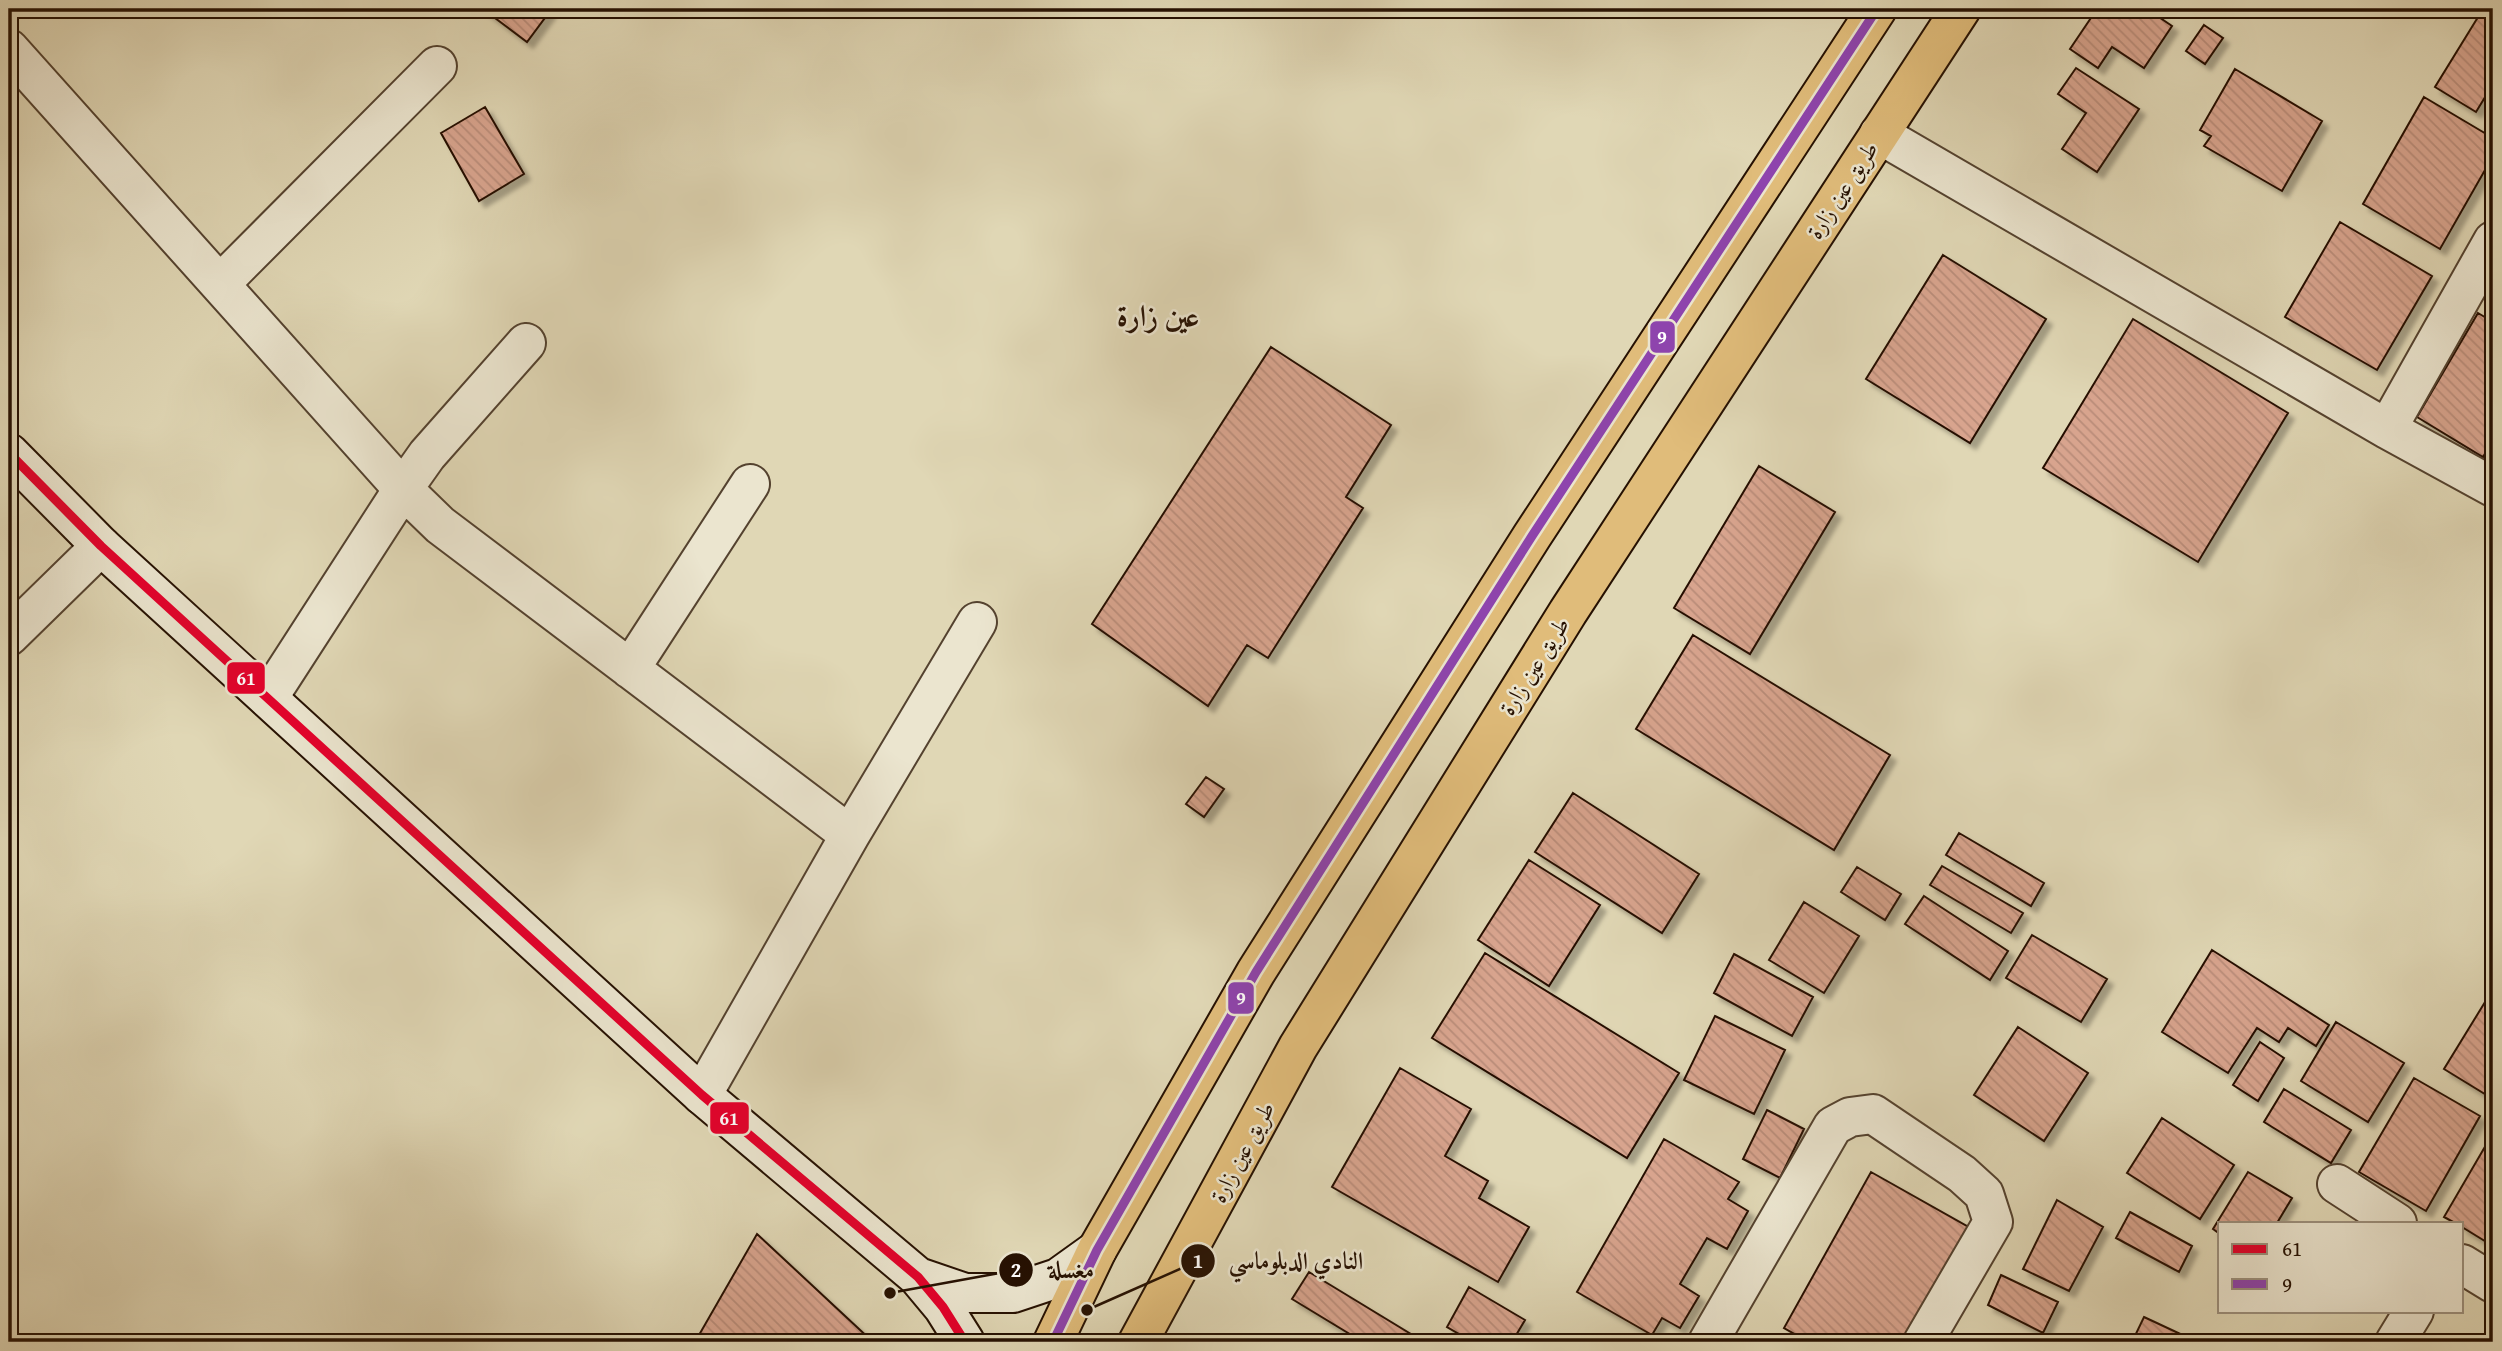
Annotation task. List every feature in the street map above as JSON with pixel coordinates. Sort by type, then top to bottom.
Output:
[{"type":"main road","points":[[1053,1342],[1097,1250],[1184,1094],[1264,960],[1532,536],[1877,9]]},
{"type":"main road","name":"طريق عين زارة","points":[[1138,1342],[1298,1046],[1568,612],[1961,9]]},
{"type":"street","points":[[9,49],[403,489],[440,525],[850,835]]},
{"type":"street","points":[[220,284],[437,66]]},
{"type":"street","points":[[1879,134],[2387,429],[2493,487]]},
{"type":"street","points":[[2387,429],[2493,240]]},
{"type":"street","points":[[268,698],[427,455],[526,343]]},
{"type":"street","points":[[9,453],[101,545],[702,1095],[918,1277],[943,1307],[965,1342]]},
{"type":"street","points":[[630,668],[750,484]]},
{"type":"street","points":[[9,636],[101,545]]},
{"type":"street","points":[[702,1095],[850,835],[977,622]]},
{"type":"street","points":[[1708,1342],[1833,1126],[1850,1117],[1873,1114],[1962,1174],[1984,1194],[1993,1222],[1923,1342]]},
{"type":"street","points":[[2337,1184],[2395,1222]]},
{"type":"street","points":[[918,1277],[965,1293],[1013,1293],[1058,1278],[1097,1250]]},
{"type":"street","points":[[2464,1265],[2493,1283]]},
{"type":"street","points":[[2395,1342],[2413,1312]]},
{"type":"building","points":[[483,9],[548,9],[550,11],[527,42]]},
{"type":"building","points":[[2097,9],[2147,9],[2172,26],[2144,68],[2112,47],[2098,68],[2070,49]]},
{"type":"building","points":[[2483,9],[2493,9],[2493,98],[2487,94],[2476,112],[2435,87]]},
{"type":"building","points":[[2204,25],[2223,38],[2205,64],[2186,51]]},
{"type":"building","points":[[2076,68],[2139,109],[2097,172],[2062,149],[2086,113],[2058,94]]},
{"type":"building","points":[[2235,69],[2322,121],[2282,191],[2204,146],[2211,136],[2200,130]]},
{"type":"building","points":[[2424,97],[2493,138],[2493,156],[2440,249],[2363,204]]},
{"type":"building","points":[[485,107],[524,174],[479,201],[441,133]]},
{"type":"building","points":[[2340,222],[2432,276],[2377,370],[2285,317]]},
{"type":"building","points":[[1943,255],[2046,319],[1970,443],[1866,379]]},
{"type":"building","points":[[2478,313],[2493,322],[2493,440],[2483,457],[2417,417]]},
{"type":"building","points":[[2133,319],[2288,413],[2198,562],[2043,468]]},
{"type":"building","points":[[1271,347],[1391,425],[1346,497],[1363,508],[1268,658],[1247,645],[1208,706],[1092,624]]},
{"type":"building","points":[[1759,466],[1835,512],[1750,654],[1674,608]]},
{"type":"building","points":[[1693,635],[1890,755],[1834,850],[1636,729]]},
{"type":"building","points":[[1206,777],[1224,789],[1204,817],[1186,804]]},
{"type":"building","points":[[1573,793],[1699,874],[1662,933],[1535,852]]},
{"type":"building","points":[[1959,833],[2044,883],[2031,906],[1946,855]]},
{"type":"building","points":[[1529,860],[1600,905],[1549,986],[1478,940]]},
{"type":"building","points":[[1942,866],[2023,913],[2011,933],[1930,885]]},
{"type":"building","points":[[1857,867],[1901,894],[1885,920],[1841,892]]},
{"type":"building","points":[[1924,896],[2008,951],[1990,980],[1905,924]]},
{"type":"building","points":[[1804,902],[1859,936],[1824,993],[1769,960]]},
{"type":"building","points":[[2032,935],[2107,979],[2081,1022],[2006,978]]},
{"type":"building","points":[[2212,950],[2329,1025],[2316,1046],[2288,1028],[2279,1042],[2257,1028],[2228,1073],[2162,1032]]},
{"type":"building","points":[[1485,953],[1679,1073],[1627,1158],[1432,1038]]},
{"type":"building","points":[[1734,954],[1813,997],[1792,1036],[1714,993]]},
{"type":"building","points":[[2493,989],[2493,1099],[2444,1069]]},
{"type":"building","points":[[1715,1016],[1785,1050],[1754,1114],[1684,1080]]},
{"type":"building","points":[[2336,1022],[2404,1063],[2368,1122],[2301,1081]]},
{"type":"building","points":[[2018,1027],[2088,1073],[2044,1141],[1974,1095]]},
{"type":"building","points":[[2260,1042],[2284,1058],[2258,1101],[2233,1085]]},
{"type":"building","points":[[1400,1068],[1471,1109],[1445,1156],[1488,1181],[1479,1198],[1529,1227],[1498,1282],[1332,1187]]},
{"type":"building","points":[[2414,1078],[2480,1116],[2426,1211],[2359,1172]]},
{"type":"building","points":[[2284,1089],[2351,1130],[2331,1163],[2264,1122]]},
{"type":"building","points":[[1767,1110],[1804,1129],[1780,1178],[1743,1159]]},
{"type":"building","points":[[2162,1118],[2234,1165],[2200,1219],[2127,1173]]},
{"type":"building","points":[[2493,1133],[2493,1246],[2464,1228],[2464,1222],[2453,1222],[2444,1217]]},
{"type":"building","points":[[1664,1139],[1739,1182],[1728,1199],[1748,1211],[1727,1249],[1707,1238],[1680,1284],[1699,1296],[1680,1328],[1662,1318],[1652,1335],[1577,1292]]},
{"type":"building","points":[[1871,1172],[1972,1229],[1909,1342],[1809,1342],[1784,1328]]},
{"type":"building","points":[[2248,1172],[2292,1198],[2278,1222],[2218,1222],[2218,1233],[2213,1229]]},
{"type":"building","points":[[2057,1200],[2103,1227],[2069,1291],[2023,1269]]},
{"type":"building","points":[[2130,1212],[2192,1246],[2179,1272],[2116,1238]]},
{"type":"building","points":[[757,1234],[873,1342],[695,1342]]},
{"type":"building","points":[[1309,1272],[1424,1342],[1363,1342],[1292,1299]]},
{"type":"building","points":[[2001,1275],[2058,1302],[2043,1333],[1988,1305]]},
{"type":"building","points":[[1469,1287],[1525,1320],[1512,1342],[1473,1342],[1447,1327]]},
{"type":"building","points":[[2144,1317],[2189,1338],[2187,1342],[2132,1342]]},
{"type":"building","points":[[1275,1336],[1286,1342],[1271,1342]]},
{"type":"transit line","name":"9","points":[[1053,1342],[1097,1250],[1256,972],[1532,536],[1877,9]]},
{"type":"transit line","name":"61","points":[[9,453],[101,546],[702,1095],[918,1277],[943,1307],[965,1342]]},
{"type":"place","name":"مغسلة","points":[[890,1293]]},
{"type":"place","name":"النادي الدبلوماسي","points":[[1087,1310]]},
{"type":"district","name":"عين زارة","points":[[1158,316]]}]
